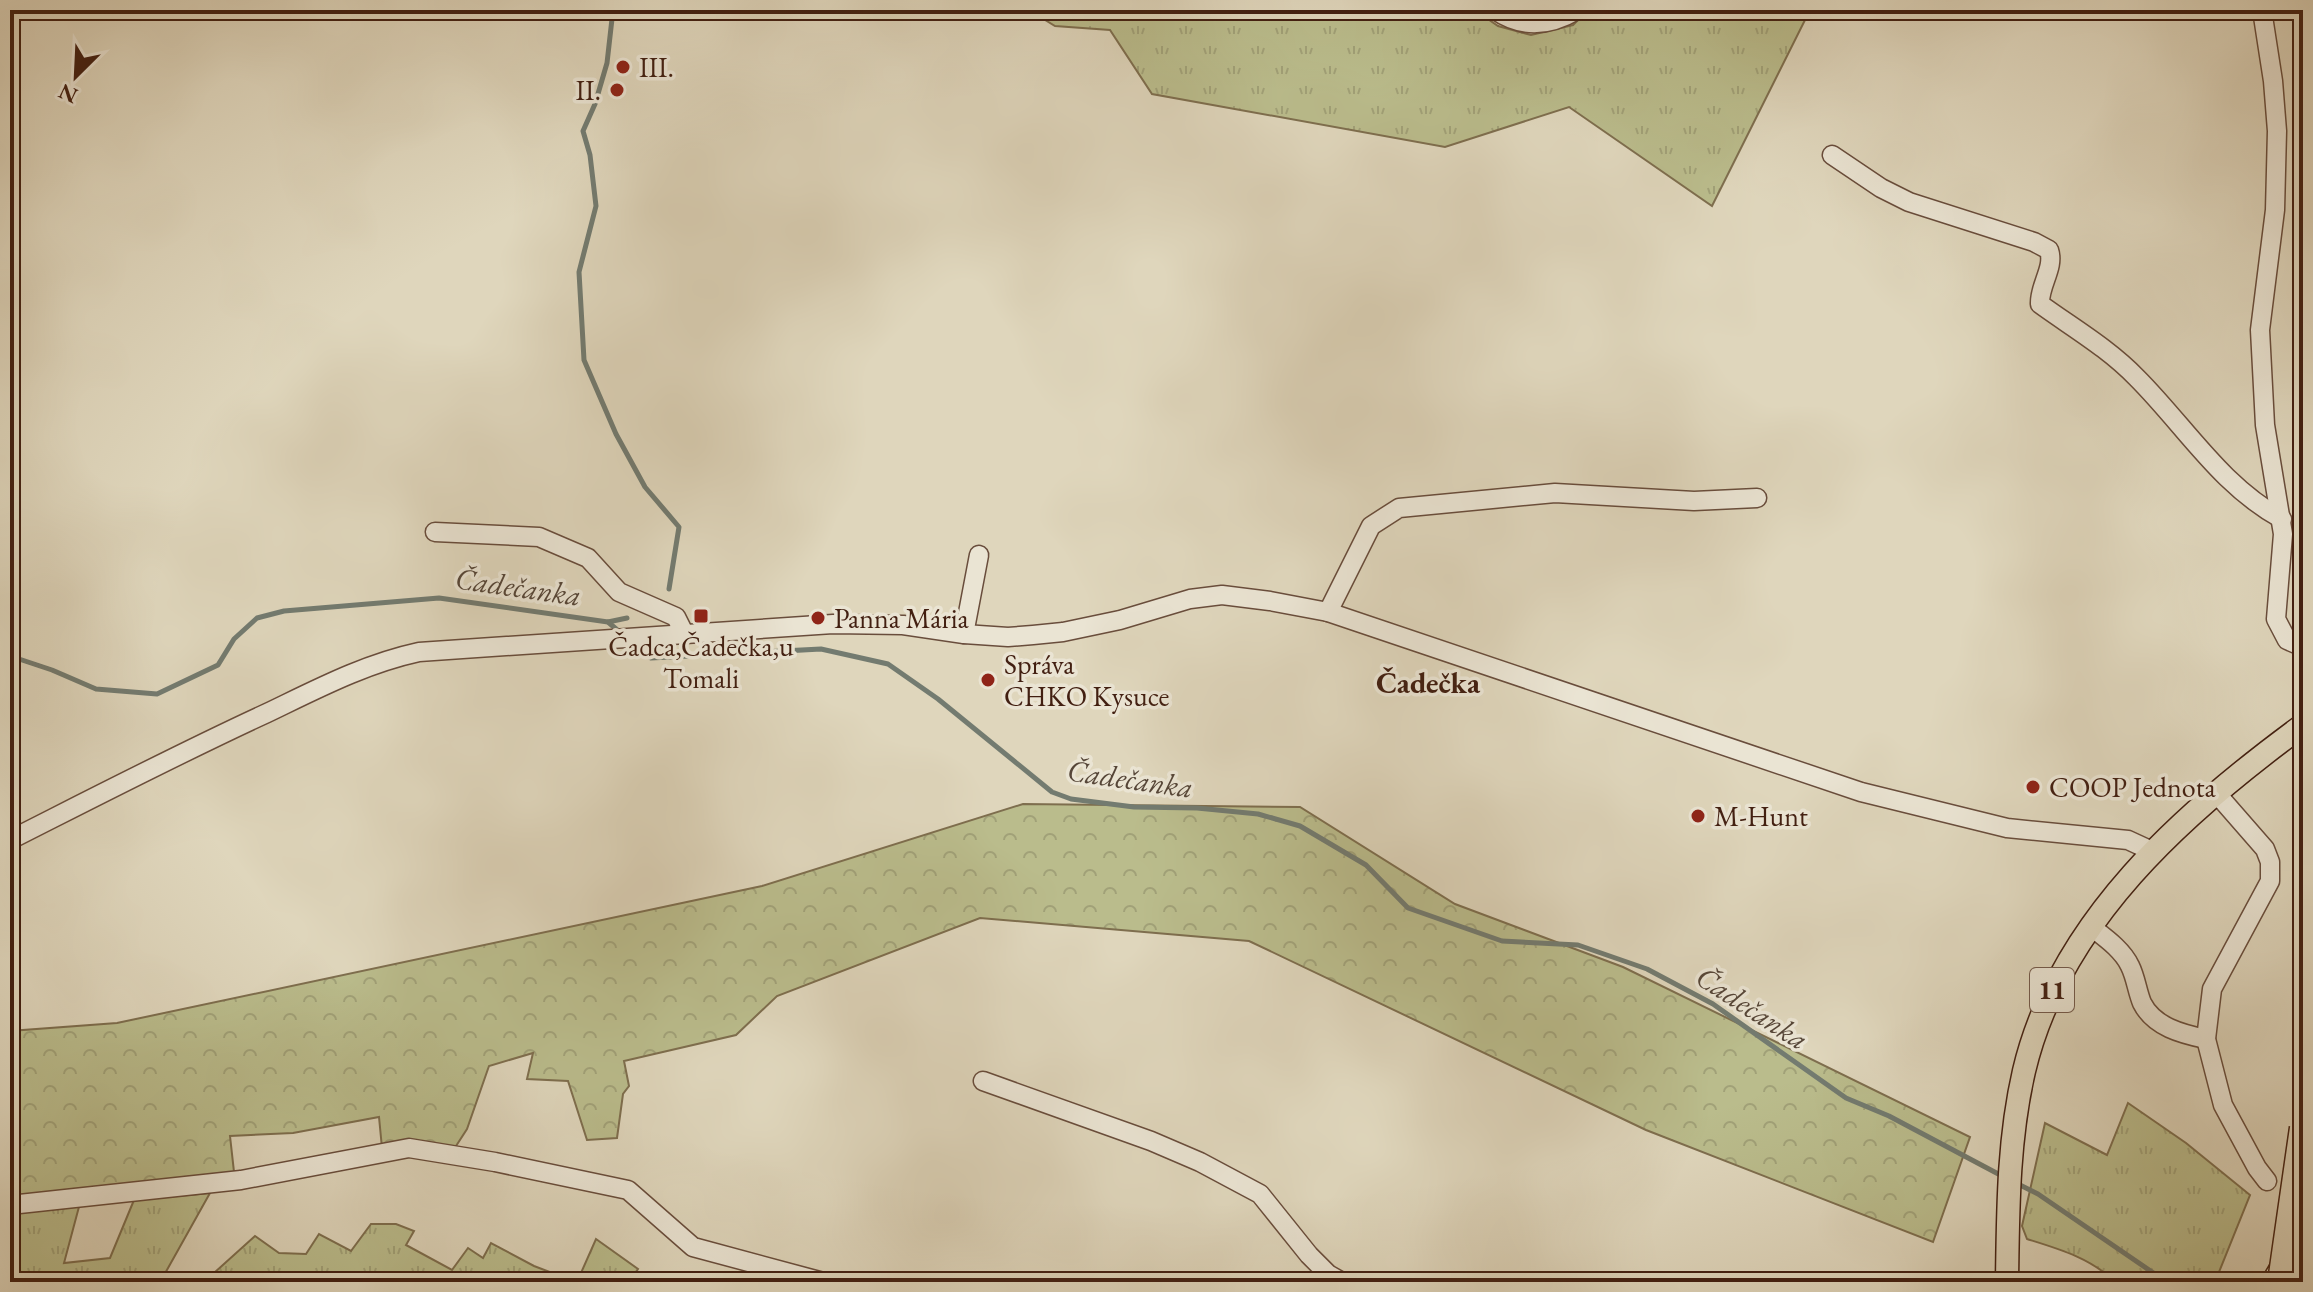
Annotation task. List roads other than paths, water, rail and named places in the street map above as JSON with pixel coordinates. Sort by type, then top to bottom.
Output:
[{"type":"highway","points":[[2281,1282],[2303,1128]]},
{"type":"main road","name":"11","points":[[2007,1282],[2011,1157],[2019,1096],[2036,1030],[2063,968],[2090,926],[2154,852],[2217,794],[2303,725]]},
{"type":"street","points":[[1495,10],[1516,21],[1542,24],[1577,10]]},
{"type":"street","points":[[2262,10],[2273,81],[2277,144],[2275,210],[2260,330],[2265,425],[2282,519],[2276,619],[2287,640],[2303,647]]},
{"type":"street","points":[[1832,155],[1881,188],[1909,202],[2034,242],[2049,250],[2051,261],[2039,294],[2040,304],[2118,358],[2223,475],[2242,493],[2282,519]]},
{"type":"street","points":[[1328,612],[1371,526],[1399,508],[1555,493],[1694,501],[1757,498]]},
{"type":"street","points":[[435,532],[539,537],[588,558],[619,592],[676,617],[684,633]]},
{"type":"street","points":[[964,634],[979,555]]},
{"type":"street","points":[[10,840],[354,671],[419,652],[833,624],[903,625],[1008,637],[1063,632],[1120,620],[1190,599],[1222,595],[1328,612],[1861,792],[2007,828],[2128,840],[2154,852]]},
{"type":"street","points":[[2217,794],[2265,849],[2270,862],[2270,881],[2212,989],[2206,1039],[2223,1105],[2267,1181]]},
{"type":"street","points":[[2090,926],[2130,964],[2142,1004],[2155,1020],[2169,1028],[2206,1039]]},
{"type":"street","points":[[983,1081],[1151,1141],[1200,1162],[1260,1194],[1309,1255],[1328,1274],[1342,1282]]},
{"type":"street","points":[[10,1205],[241,1180],[409,1148],[495,1162],[628,1190],[693,1247],[823,1282]]},
{"type":"waterway","points":[[613,10],[607,63],[583,131],[590,155],[596,206],[579,272],[584,360],[616,434],[645,487],[679,527],[669,589]]},
{"type":"waterway","name":"Čadečanka","points":[[10,656],[96,689],[157,694],[218,665],[234,639],[257,618],[284,611],[439,598],[608,622],[622,634]]},
{"type":"waterway","points":[[608,622],[627,618]]},
{"type":"waterway","name":"Čadečanka","points":[[633,643],[651,658],[821,649],[888,664],[938,699],[1052,792],[1071,799],[1134,807],[1197,808],[1258,814],[1300,826],[1366,865],[1408,908],[1502,941],[1578,945],[1647,969],[1713,1004],[1846,1098],[1889,1116],[2004,1177]]},
{"type":"waterway","name":"Čadečanka","points":[[2016,1183],[2038,1194],[2155,1274],[2162,1282]]},
{"type":"railway","points":[[2263,1282],[2303,1214]]},
{"type":"railway","points":[[2287,1282],[2303,1255]]},
{"type":"place","name":"III.","points":[[623,67]]},
{"type":"place","name":"II.","points":[[617,90]]},
{"type":"place","name":"Čadca,Čadečka,u Tomali","points":[[701,616]]},
{"type":"place","name":"Panna Mária","points":[[818,618]]},
{"type":"place","name":"Správa CHKO Kysuce","points":[[988,680]]},
{"type":"place","name":"COOP Jednota","points":[[2033,787]]},
{"type":"place","name":"M-Hunt","points":[[1698,816]]},
{"type":"district","name":"Čadečka","points":[[1428,683]]}]
